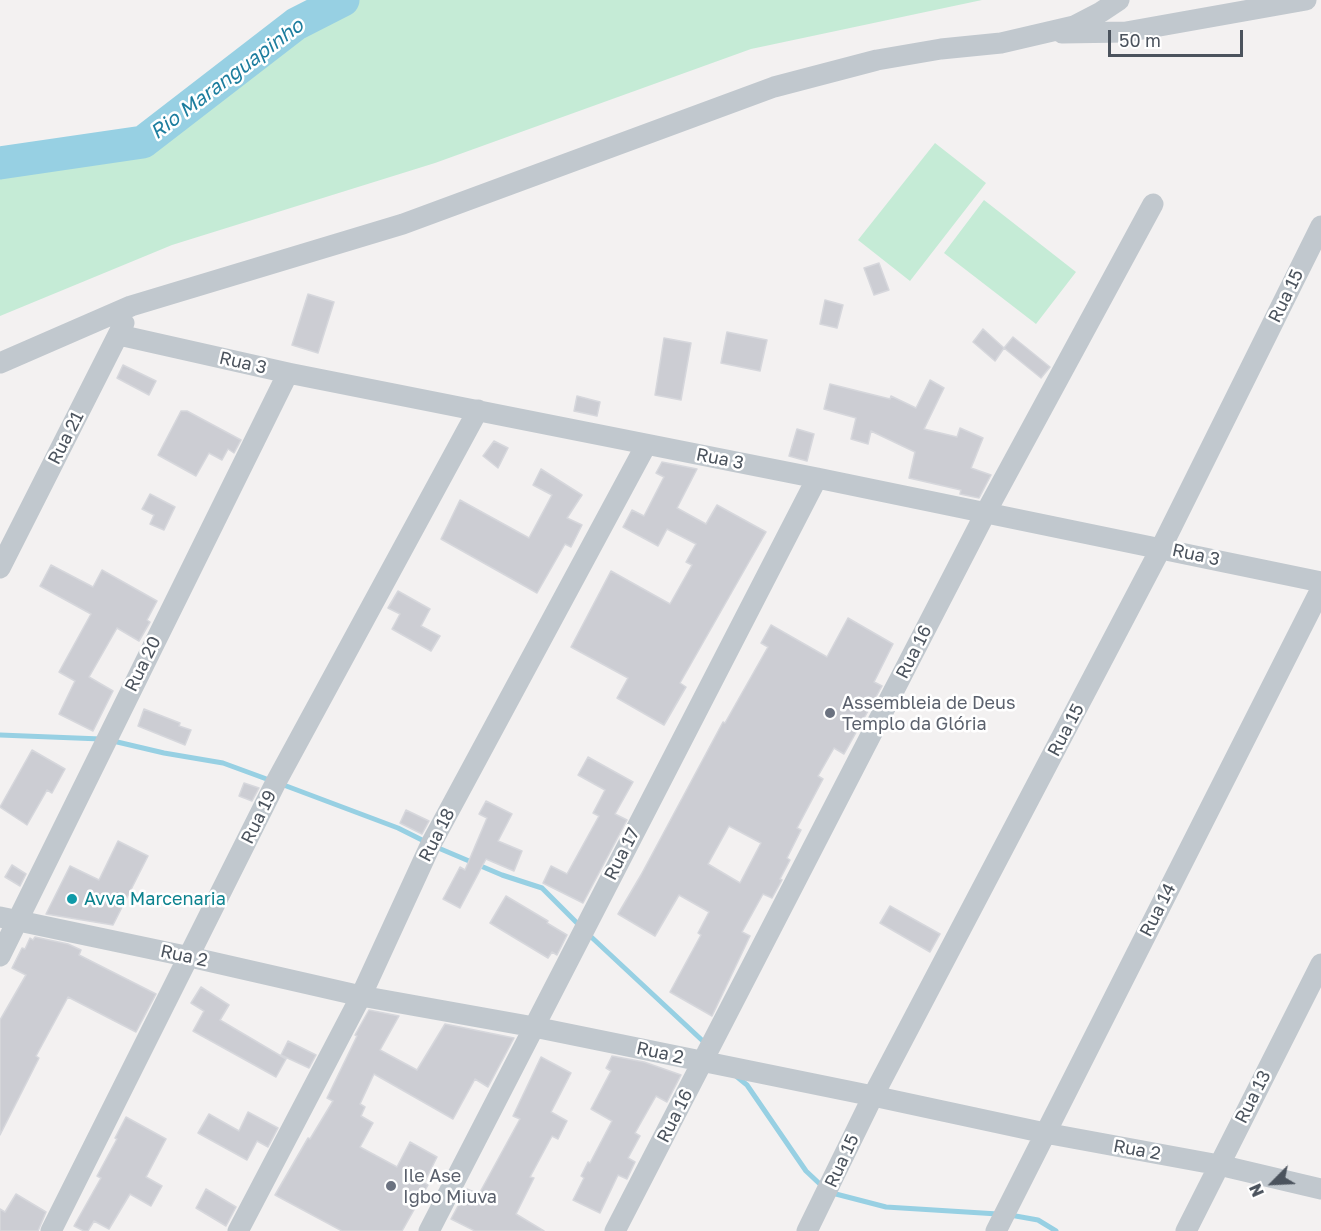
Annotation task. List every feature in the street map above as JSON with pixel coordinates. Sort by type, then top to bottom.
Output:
[{"type":"street","points":[[0,363],[131,306],[403,224],[774,87],[877,60],[941,49],[1001,43],[1074,26],[1119,0]]},
{"type":"street","points":[[1044,33],[1126,32],[1306,0]]},
{"type":"street","name":"Rua 16","points":[[615,1231],[986,512],[1154,204]]},
{"type":"street","name":"Rua 15","points":[[807,1231],[873,1096],[1161,548],[1321,226]]},
{"type":"street","name":"Rua 21","points":[[0,568],[131,306]]},
{"type":"street","name":"Rua 3","points":[[118,335],[288,372],[986,512],[1321,582]]},
{"type":"street","name":"Rua 20","points":[[0,956],[9,919],[288,372]]},
{"type":"street","name":"Rua 19","points":[[51,1231],[276,783],[478,410]]},
{"type":"street","name":"Rua 18","points":[[238,1231],[361,996],[431,844],[646,445]]},
{"type":"street","name":"Rua 17","points":[[429,1231],[816,478]]},
{"type":"street","name":"Rua 14","points":[[996,1231],[1321,590]]},
{"type":"street","name":"Rua 2","points":[[9,919],[361,996],[534,1028],[1045,1133],[1219,1165],[1321,1189]]},
{"type":"street","name":"Rua 13","points":[[1186,1231],[1321,964]]},
{"type":"green space","points":[[343,0],[982,0],[751,49],[435,163],[172,245],[0,316],[0,163],[143,142],[296,24]]},
{"type":"green space","points":[[935,143],[986,183],[910,281],[858,240]]},
{"type":"green space","points":[[984,200],[1076,272],[1036,324],[944,253]]},
{"type":"building","points":[[879,263],[889,290],[874,295],[864,268]]},
{"type":"building","points":[[308,294],[334,302],[318,353],[292,345]]},
{"type":"building","points":[[825,300],[843,305],[837,328],[820,324]]},
{"type":"building","points":[[983,329],[1004,348],[995,361],[973,342]]},
{"type":"building","points":[[727,332],[767,340],[760,371],[721,363]]},
{"type":"building","points":[[1013,337],[1050,367],[1041,378],[1004,348]]},
{"type":"building","points":[[664,338],[691,343],[681,400],[655,395]]},
{"type":"building","points":[[123,365],[156,381],[149,395],[117,378]]},
{"type":"building","points":[[930,380],[944,388],[924,429],[957,437],[960,428],[983,438],[971,468],[991,475],[979,498],[960,494],[961,490],[909,478],[915,452],[871,431],[868,444],[851,439],[856,418],[824,409],[830,384],[890,399],[891,396],[916,408]]},
{"type":"building","points":[[577,396],[600,402],[597,416],[574,411]]},
{"type":"building","points":[[181,411],[187,411],[241,440],[234,453],[228,449],[222,460],[209,453],[196,476],[158,455]]},
{"type":"building","points":[[797,429],[814,434],[807,461],[789,456]]},
{"type":"building","points":[[494,441],[508,448],[498,468],[483,456]]},
{"type":"building","points":[[662,462],[697,469],[677,508],[706,524],[717,505],[766,532],[680,683],[686,687],[664,725],[617,698],[628,678],[571,647],[611,571],[670,604],[692,565],[686,562],[696,544],[667,529],[658,546],[623,527],[632,510],[644,516],[664,477],[656,473]]},
{"type":"building","points":[[541,469],[582,495],[567,518],[582,525],[571,547],[565,544],[537,593],[441,539],[460,500],[529,538],[552,495],[533,485]]},
{"type":"building","points":[[150,494],[175,507],[164,530],[150,524],[154,515],[142,509]]},
{"type":"building","points":[[51,565],[93,587],[102,570],[157,601],[147,620],[150,622],[139,641],[117,628],[89,677],[113,691],[93,731],[59,714],[75,681],[59,672],[91,614],[40,586]]},
{"type":"building","points":[[398,591],[430,609],[421,626],[440,636],[431,651],[392,629],[400,614],[388,608]]},
{"type":"building","points":[[848,618],[893,644],[874,682],[882,686],[844,754],[834,748],[818,776],[823,779],[797,828],[801,830],[787,858],[790,860],[780,879],[782,880],[772,898],[763,894],[742,932],[750,936],[712,1016],[670,992],[701,935],[698,933],[709,912],[679,895],[655,936],[618,914],[723,722],[725,723],[768,647],[761,643],[771,625],[827,657]],"holes":[[[729,826],[761,843],[740,883],[708,864]]]},
{"type":"building","points":[[144,709],[180,723],[179,726],[191,730],[185,745],[138,726]]},
{"type":"building","points":[[32,750],[65,769],[52,793],[47,790],[27,825],[0,807]]},
{"type":"building","points":[[588,757],[633,782],[615,814],[627,820],[583,903],[543,883],[551,866],[567,874],[599,816],[593,813],[605,790],[578,775]]},
{"type":"building","points":[[244,783],[259,788],[252,801],[239,796]]},
{"type":"building","points":[[486,801],[512,814],[498,841],[522,851],[514,871],[486,859],[460,908],[443,899],[460,867],[465,870],[487,818],[479,814]]},
{"type":"building","points":[[406,810],[429,821],[422,834],[400,823]]},
{"type":"building","points":[[118,841],[148,856],[113,925],[46,914],[70,866],[99,880]]},
{"type":"building","points":[[12,865],[26,874],[20,886],[5,877]]},
{"type":"building","points":[[506,896],[567,935],[557,955],[552,952],[548,958],[490,923]]},
{"type":"building","points":[[890,906],[940,934],[930,952],[880,923]]},
{"type":"building","points":[[35,937],[68,944],[81,950],[79,955],[156,994],[136,1032],[68,997],[36,1056],[39,1058],[0,1135],[0,1020],[26,975],[12,968],[22,948],[25,949],[30,938],[33,940]]},
{"type":"building","points":[[201,987],[229,1005],[220,1020],[286,1059],[276,1077],[193,1031],[204,1011],[191,1003]]},
{"type":"building","points":[[369,1010],[399,1016],[380,1050],[417,1070],[445,1024],[514,1038],[488,1087],[475,1079],[453,1119],[374,1074],[360,1104],[365,1107],[361,1116],[373,1123],[360,1147],[397,1167],[410,1142],[437,1157],[424,1183],[428,1185],[402,1231],[342,1231],[275,1195],[308,1138],[310,1139],[333,1101],[327,1098],[357,1036],[355,1035]]},
{"type":"building","points":[[288,1041],[316,1055],[309,1068],[281,1055]]},
{"type":"building","points":[[612,1056],[644,1062],[681,1075],[667,1102],[656,1096],[635,1133],[640,1136],[628,1158],[635,1162],[627,1179],[618,1175],[600,1213],[573,1200],[584,1178],[581,1176],[612,1121],[591,1109],[611,1071],[606,1068]]},
{"type":"building","points":[[541,1057],[571,1073],[551,1112],[567,1121],[558,1139],[552,1136],[530,1177],[534,1178],[516,1214],[544,1231],[475,1231],[451,1219],[467,1189],[479,1194],[520,1119],[513,1116]]},
{"type":"building","points":[[248,1112],[278,1128],[268,1147],[257,1141],[247,1160],[198,1133],[209,1114],[239,1131]]},
{"type":"building","points":[[126,1117],[166,1139],[146,1177],[162,1186],[151,1206],[130,1194],[109,1229],[94,1221],[88,1231],[84,1231],[74,1226],[101,1178],[97,1176]]},
{"type":"building","points":[[206,1189],[236,1207],[226,1226],[196,1208]]},
{"type":"building","points":[[16,1194],[46,1212],[38,1231],[0,1231],[0,1209],[5,1212]]},
{"type":"waterway","name":"Rio Maranguapinho","points":[[0,163],[143,142],[296,24],[343,0]]},
{"type":"waterway","points":[[0,735],[101,739]]},
{"type":"waterway","points":[[113,741],[223,763],[272,781]]},
{"type":"waterway","points":[[281,784],[398,828],[428,843]]},
{"type":"waterway","points":[[436,847],[502,875],[542,888],[580,926]]},
{"type":"waterway","points":[[587,933],[705,1043]]},
{"type":"waterway","points":[[736,1076],[747,1085],[806,1171],[822,1186]]},
{"type":"waterway","points":[[832,1193],[886,1207],[998,1214]]},
{"type":"waterway","points":[[1010,1215],[1038,1220],[1056,1231]]},
{"type":"place","name":"Assembleia de Deus Templo da Glória","points":[[830,713]]},
{"type":"place","name":"Avva Marcenaria","points":[[72,899]]},
{"type":"place","name":"Ile Ase Igbo Miuva","points":[[391,1186]]}]
